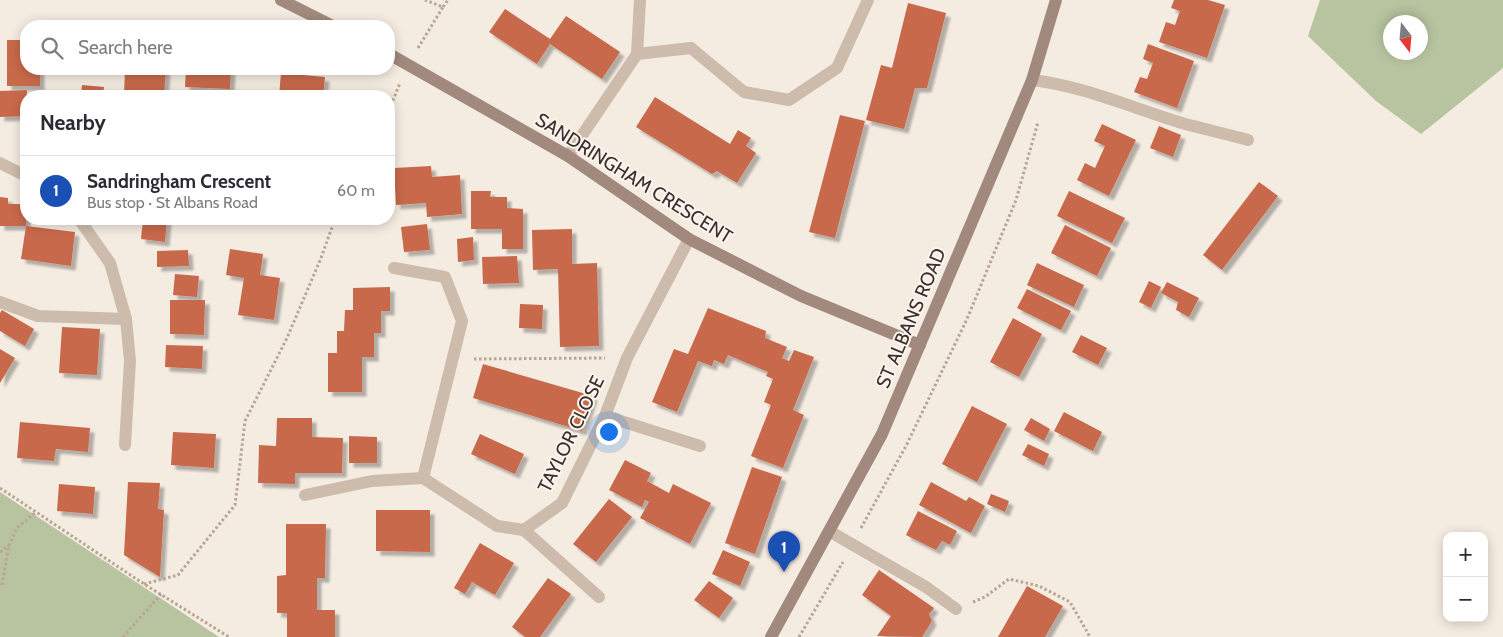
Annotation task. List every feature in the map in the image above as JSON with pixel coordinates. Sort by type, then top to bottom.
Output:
[{"type":"main road","points":[[281,0],[321,20]]},
{"type":"main road","name":"ST ALBANS ROAD","points":[[771,637],[882,434],[1032,80],[1056,0]]},
{"type":"main road","name":"SANDRINGHAM CRESCENT","points":[[395,57],[568,156],[689,239],[801,296],[920,345]]},
{"type":"street","points":[[568,156],[637,54],[640,0]]},
{"type":"street","points":[[637,54],[691,48],[744,92],[789,100],[837,68],[868,0]]},
{"type":"street","points":[[1032,80],[1050,82],[1102,96],[1182,123],[1248,140]]},
{"type":"street","points":[[0,163],[20,173]]},
{"type":"street","points":[[83,225],[110,263],[126,319],[130,361],[125,445]]},
{"type":"street","name":"TAYLOR CLOSE","points":[[524,530],[562,503],[605,416],[628,358],[689,239]]},
{"type":"street","points":[[394,268],[445,277],[462,321],[423,478]]},
{"type":"street","points":[[0,302],[38,316],[126,319]]},
{"type":"street","points":[[605,416],[700,446]]},
{"type":"street","points":[[305,495],[372,481],[423,478],[497,526],[524,530],[599,597]]},
{"type":"street","points":[[829,531],[853,543],[926,587],[956,609]]},
{"type":"path","points":[[425,0],[443,7]]},
{"type":"path","points":[[395,95],[408,64],[448,0]]},
{"type":"path","points":[[799,637],[907,444],[967,319],[1016,200],[1040,115]]},
{"type":"path","points":[[144,584],[178,575],[235,505],[245,421],[287,338],[333,225]]},
{"type":"path","points":[[453,359],[628,358]]},
{"type":"path","points":[[0,488],[144,584],[229,637]]},
{"type":"path","points":[[2,585],[9,545],[17,528],[36,512]]},
{"type":"path","points":[[0,552],[9,545]]},
{"type":"path","points":[[956,609],[985,597],[1009,579],[1039,586],[1070,602],[1090,637]]},
{"type":"path","points":[[123,637],[161,594]]},
{"type":"green space","points":[[1320,0],[1503,0],[1503,68],[1421,134],[1376,101],[1308,36]]},
{"type":"green space","points":[[0,492],[219,637],[0,637]]},
{"type":"building","points":[[1174,0],[1208,0],[1225,5],[1207,58],[1159,42],[1166,22],[1175,25],[1180,11],[1171,8]]},
{"type":"building","points":[[908,3],[946,13],[927,88],[915,88],[904,129],[866,120],[881,65],[892,68]]},
{"type":"building","points":[[505,9],[550,39],[566,16],[620,52],[602,79],[550,44],[537,64],[489,32]]},
{"type":"building","points":[[7,40],[20,40],[20,75],[40,75],[40,86],[7,86]]},
{"type":"building","points":[[1148,44],[1194,61],[1177,108],[1134,92],[1140,77],[1147,79],[1153,63],[1143,59]]},
{"type":"building","points":[[125,75],[166,75],[164,90],[124,90]]},
{"type":"building","points":[[186,75],[231,75],[230,89],[185,87]]},
{"type":"building","points":[[281,75],[325,77],[324,90],[280,90]]},
{"type":"building","points":[[82,85],[104,87],[104,90],[82,90]]},
{"type":"building","points":[[20,90],[20,116],[0,117],[0,91]]},
{"type":"building","points":[[655,97],[730,144],[738,130],[751,138],[746,146],[756,153],[737,183],[717,171],[712,174],[636,127]]},
{"type":"building","points":[[840,115],[865,121],[835,238],[809,232]]},
{"type":"building","points":[[1102,124],[1136,140],[1109,196],[1077,180],[1085,163],[1095,168],[1105,146],[1094,141]]},
{"type":"building","points":[[1159,126],[1181,135],[1173,157],[1150,148]]},
{"type":"building","points":[[431,166],[432,177],[460,175],[462,214],[427,217],[426,203],[396,205],[395,168]]},
{"type":"building","points":[[1259,182],[1278,196],[1222,270],[1203,255]]},
{"type":"building","points":[[471,191],[491,191],[490,197],[507,197],[507,208],[523,209],[523,249],[502,249],[502,229],[471,229]]},
{"type":"building","points":[[1069,191],[1125,218],[1112,243],[1057,216]]},
{"type":"building","points":[[0,197],[8,198],[8,204],[20,204],[20,225],[26,226],[0,226]]},
{"type":"building","points":[[427,224],[430,250],[404,252],[401,227]]},
{"type":"building","points":[[142,225],[166,225],[165,242],[141,239]]},
{"type":"building","points":[[1065,225],[1111,248],[1097,276],[1051,253]]},
{"type":"building","points":[[26,226],[75,232],[71,266],[21,259]]},
{"type":"building","points":[[572,229],[572,264],[597,263],[599,346],[560,347],[558,269],[533,270],[532,230]]},
{"type":"building","points":[[473,237],[474,260],[458,262],[457,239]]},
{"type":"building","points":[[230,249],[263,254],[260,275],[280,278],[274,320],[238,315],[244,278],[226,275]]},
{"type":"building","points":[[188,250],[189,266],[157,267],[157,251]]},
{"type":"building","points":[[517,256],[519,283],[483,284],[482,257]]},
{"type":"building","points":[[1037,263],[1084,285],[1074,307],[1027,285]]},
{"type":"building","points":[[175,274],[199,276],[197,297],[173,295]]},
{"type":"building","points":[[1149,281],[1161,287],[1151,308],[1139,302]]},
{"type":"building","points":[[1167,282],[1199,298],[1189,317],[1176,310],[1178,302],[1161,293]]},
{"type":"building","points":[[390,287],[390,311],[381,311],[381,333],[374,333],[374,357],[362,357],[362,392],[328,392],[328,353],[337,353],[337,331],[344,331],[345,310],[353,310],[353,288]]},
{"type":"building","points":[[1027,289],[1071,311],[1061,330],[1017,308]]},
{"type":"building","points":[[170,300],[205,300],[204,335],[170,334]]},
{"type":"building","points":[[520,304],[543,305],[542,329],[519,328]]},
{"type":"building","points":[[708,308],[766,331],[765,338],[787,347],[782,358],[789,361],[794,350],[814,357],[793,410],[804,415],[783,468],[751,456],[771,405],[764,402],[773,379],[766,376],[768,372],[728,355],[724,364],[714,360],[712,366],[698,361],[677,412],[652,402],[674,349],[688,354]]},
{"type":"building","points":[[2,310],[34,329],[25,346],[0,331],[0,313]]},
{"type":"building","points":[[1013,318],[1042,334],[1019,377],[990,362]]},
{"type":"building","points":[[62,327],[100,329],[97,375],[59,373]]},
{"type":"building","points":[[1081,335],[1107,348],[1098,365],[1072,352]]},
{"type":"building","points":[[166,345],[203,346],[202,369],[165,367]]},
{"type":"building","points":[[0,349],[15,358],[0,383]]},
{"type":"building","points":[[483,364],[593,396],[582,431],[473,398]]},
{"type":"building","points":[[972,406],[1007,424],[977,482],[942,464]]},
{"type":"building","points":[[1064,412],[1102,432],[1093,451],[1054,431]]},
{"type":"building","points":[[277,418],[312,418],[312,437],[343,438],[342,473],[295,473],[295,484],[258,483],[259,445],[276,446]]},
{"type":"building","points":[[1031,418],[1050,429],[1044,441],[1024,430]]},
{"type":"building","points":[[20,422],[90,428],[88,452],[56,449],[54,461],[17,458]]},
{"type":"building","points":[[173,432],[216,434],[214,468],[171,465]]},
{"type":"building","points":[[480,434],[524,454],[515,474],[471,454]]},
{"type":"building","points":[[349,436],[377,437],[377,463],[349,463]]},
{"type":"building","points":[[1028,444],[1049,454],[1044,466],[1022,455]]},
{"type":"building","points":[[625,460],[651,473],[647,481],[669,493],[673,484],[711,503],[690,544],[640,518],[649,502],[645,500],[642,507],[609,490]]},
{"type":"building","points":[[752,467],[782,477],[755,554],[725,543]]},
{"type":"building","points":[[128,482],[160,483],[158,509],[164,510],[160,577],[124,555]]},
{"type":"building","points":[[931,482],[966,501],[969,497],[985,506],[971,533],[919,505]]},
{"type":"building","points":[[59,484],[95,487],[93,514],[57,511]]},
{"type":"building","points":[[991,494],[1009,501],[1005,512],[987,504]]},
{"type":"building","points":[[609,499],[632,517],[596,562],[573,544]]},
{"type":"building","points":[[376,510],[430,510],[430,552],[376,551]]},
{"type":"building","points":[[918,511],[957,531],[950,545],[942,541],[936,550],[906,535]]},
{"type":"building","points":[[286,524],[326,524],[325,578],[317,578],[317,610],[335,610],[335,637],[287,637],[287,613],[277,613],[277,576],[286,575]]},
{"type":"building","points":[[480,543],[514,563],[495,595],[472,582],[465,594],[454,588]]},
{"type":"building","points":[[723,550],[750,562],[740,586],[712,574]]},
{"type":"building","points":[[879,570],[934,608],[929,614],[932,621],[922,637],[877,636],[891,616],[862,595]]},
{"type":"building","points":[[548,578],[571,594],[540,637],[525,637],[512,627]]},
{"type":"building","points":[[709,581],[733,598],[719,618],[694,600]]},
{"type":"building","points":[[1027,586],[1063,606],[1045,637],[998,637]]},
{"type":"place","name":"Sandringham Crescent","points":[[784,572]]}]
